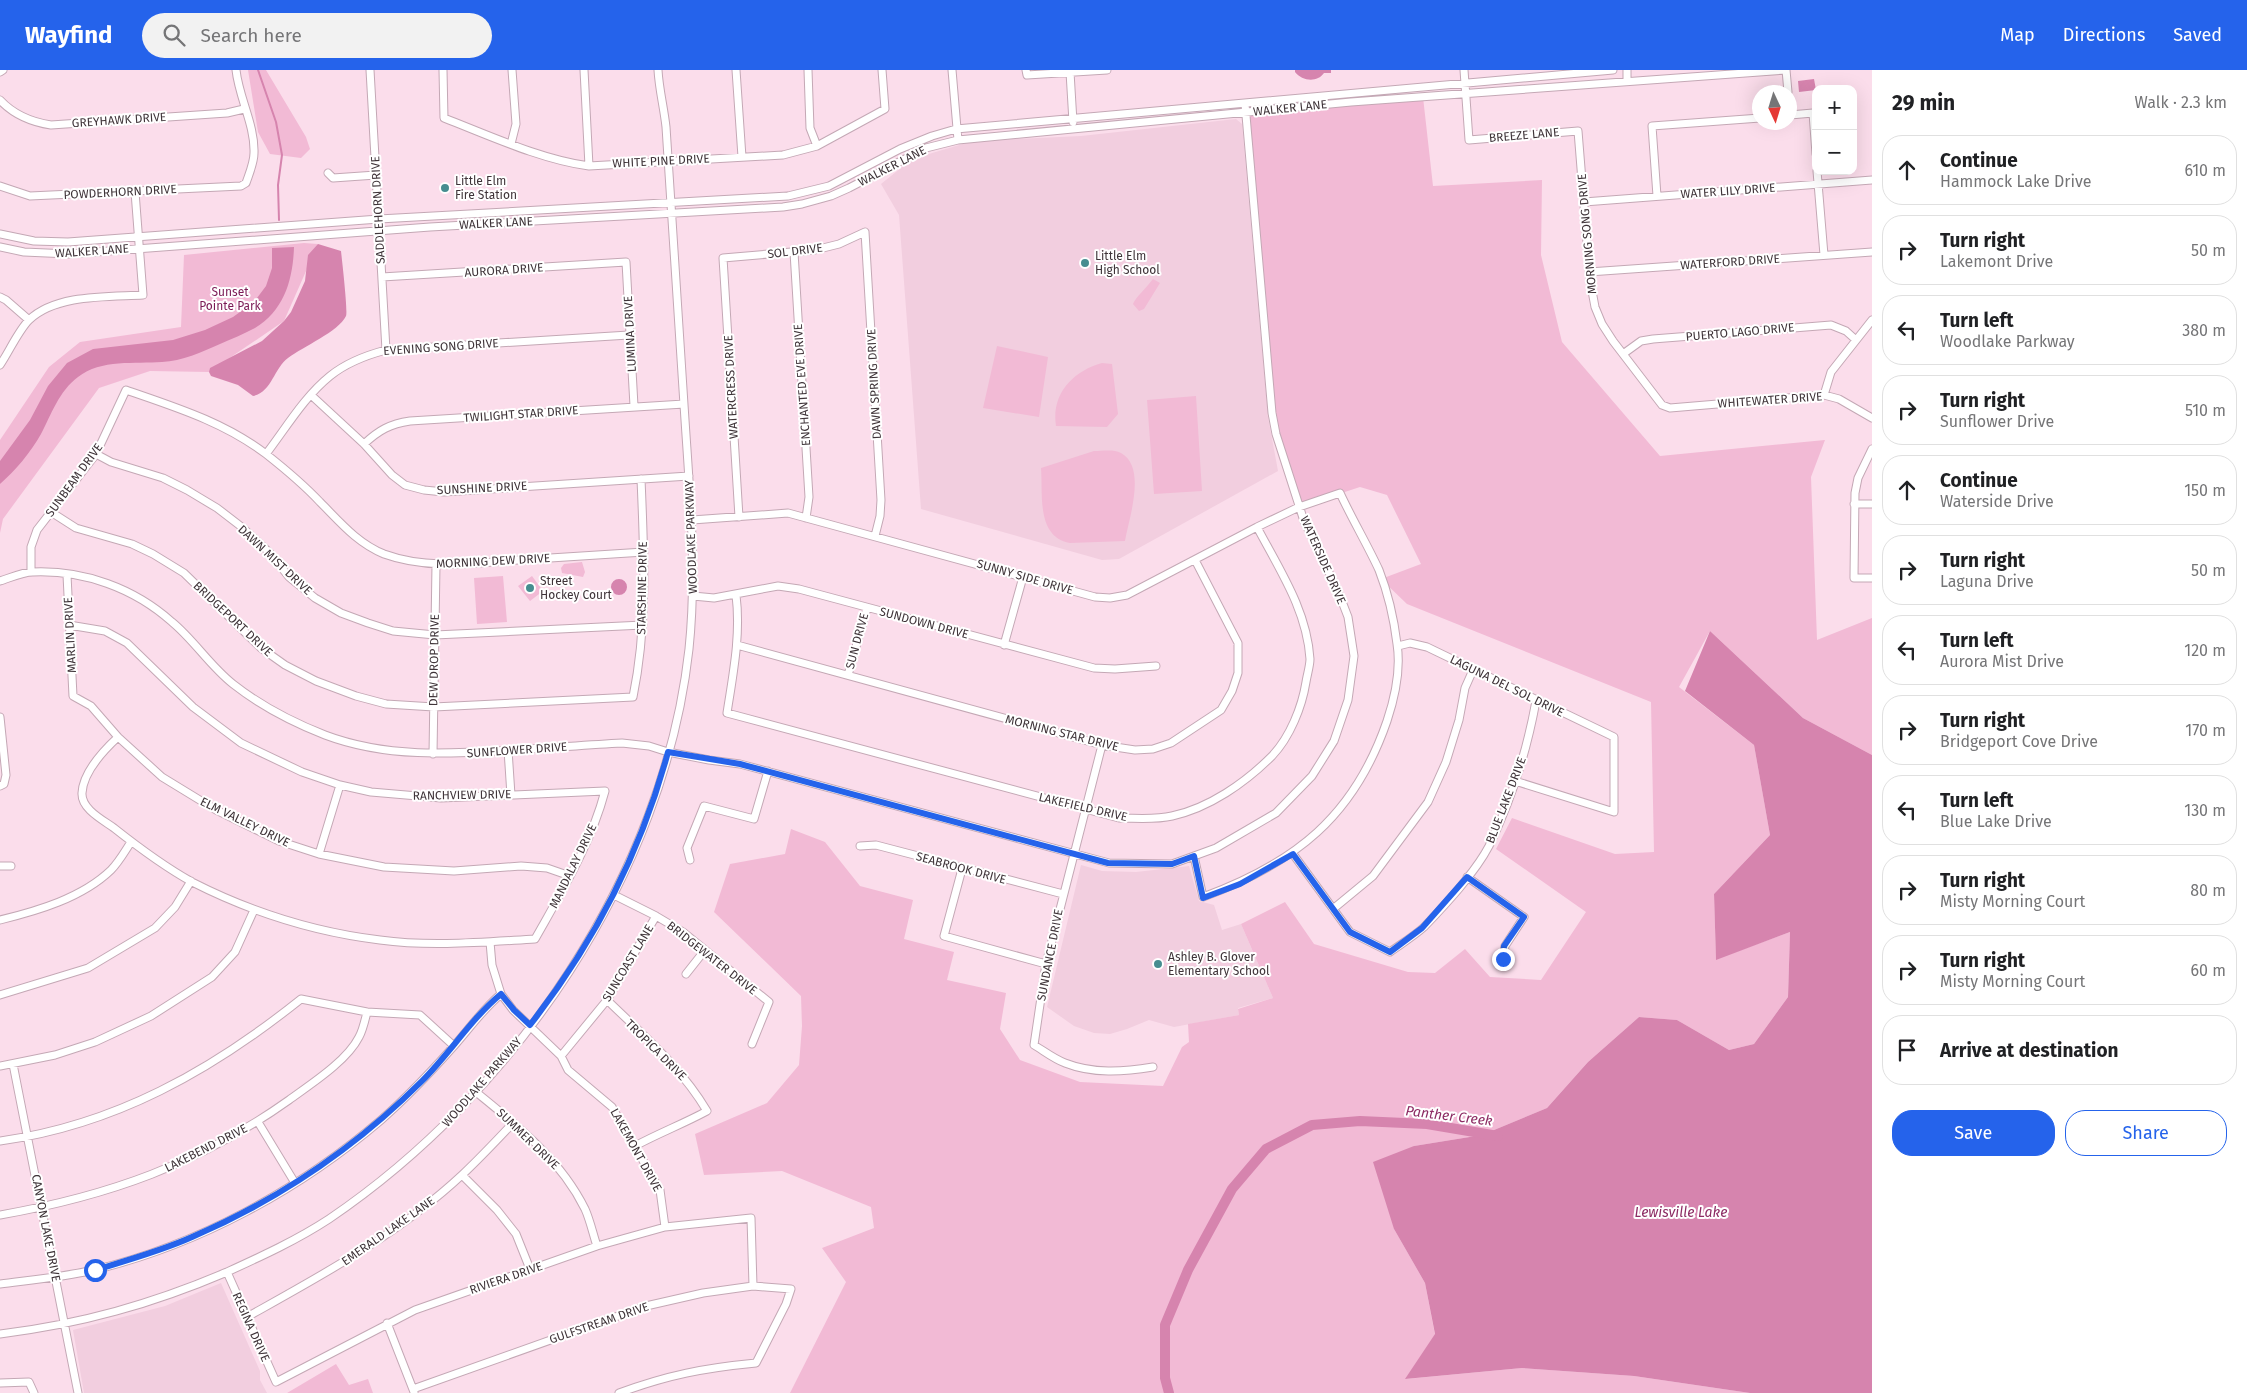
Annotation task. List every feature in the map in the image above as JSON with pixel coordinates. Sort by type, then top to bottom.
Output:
[{"type":"street","points":[[236,70],[244,108]]},
{"type":"street","name":"SADDLEHORN DRIVE","points":[[370,70],[386,350]]},
{"type":"street","name":"WHITE PINE DRIVE","points":[[443,70],[444,118],[511,144],[576,164],[589,166],[783,155],[817,146],[884,110],[882,70]]},
{"type":"street","points":[[511,144],[516,124],[512,70]]},
{"type":"street","points":[[584,70],[589,166]]},
{"type":"street","name":"WOODLAKE PARKWAY","points":[[0,1334],[65,1325],[153,1302],[227,1272],[281,1246],[326,1220],[355,1200],[401,1164],[442,1128],[476,1092],[530,1025],[578,957],[614,895],[637,847],[657,792],[668,752],[681,700],[693,596],[692,520],[672,203],[665,119],[660,100],[658,70]]},
{"type":"street","points":[[736,70],[742,157]]},
{"type":"street","points":[[808,70],[810,128],[817,146]]},
{"type":"street","points":[[952,70],[958,140]]},
{"type":"street","points":[[1026,72],[1107,70]]},
{"type":"street","points":[[1464,70],[1465,89]]},
{"type":"street","name":"WALKER LANE","points":[[0,247],[46,254],[379,230],[783,207],[811,202],[849,188],[926,148],[958,140],[1351,102],[1423,97],[1515,79],[1613,70]]},
{"type":"street","points":[[1736,73],[1746,70]]},
{"type":"street","points":[[1627,76],[1786,70],[1787,85]]},
{"type":"street","points":[[1070,72],[1074,128]]},
{"type":"street","name":"WALKER LANE","points":[[0,234],[34,242],[52,242],[379,219],[788,196],[815,190],[850,176],[900,149],[956,129],[1350,93],[1578,85],[1591,81],[1627,76]]},
{"type":"street","name":"BREEZE LANE","points":[[1465,89],[1469,140],[1578,131]]},
{"type":"street","points":[[1350,93],[1351,102]]},
{"type":"street","name":"GREYHAWK DRIVE","points":[[0,100],[17,114],[33,122],[51,125],[227,113],[244,108]]},
{"type":"street","name":"WATERSIDE DRIVE","points":[[1075,854],[1108,863],[1172,864],[1216,848],[1276,812],[1312,776],[1334,741],[1348,700],[1354,656],[1348,617],[1338,591],[1304,521],[1276,434],[1272,414],[1245,104]]},
{"type":"street","name":"POWDERHORN DRIVE","points":[[0,186],[30,196],[241,186],[246,183],[254,155],[253,134],[244,108]]},
{"type":"street","points":[[1797,114],[1813,113],[1814,130]]},
{"type":"street","points":[[1656,196],[1652,126],[1752,119]]},
{"type":"street","name":"MORNING SONG DRIVE","points":[[1578,131],[1589,272],[1595,307],[1602,324],[1662,405]]},
{"type":"street","points":[[328,173],[332,178],[376,175]]},
{"type":"street","points":[[1817,175],[1824,255]]},
{"type":"street","name":"WATER LILY DRIVE","points":[[1584,202],[1872,180]]},
{"type":"street","points":[[0,365],[29,320],[55,304],[89,298],[143,295],[135,192]]},
{"type":"street","name":"SOL DRIVE","points":[[723,258],[815,250],[839,244],[865,232]]},
{"type":"street","name":"DAWN SPRING DRIVE","points":[[865,232],[881,500],[880,516],[875,536]]},
{"type":"street","name":"ENCHANTED EVE DRIVE","points":[[794,252],[809,497],[806,518]]},
{"type":"street","name":"WATERFORD DRIVE","points":[[1589,272],[1872,252]]},
{"type":"street","name":"WATERCRESS DRIVE","points":[[723,258],[739,517]]},
{"type":"street","name":"AURORA DRIVE","points":[[382,277],[626,262]]},
{"type":"street","name":"LUMINA DRIVE","points":[[626,262],[634,406]]},
{"type":"street","points":[[0,297],[29,320]]},
{"type":"street","points":[[1824,396],[1831,372],[1872,320]]},
{"type":"street","name":"PUERTO LAGO DRIVE","points":[[1623,354],[1640,342],[1654,339],[1831,325],[1846,331],[1856,340]]},
{"type":"street","name":"EVENING SONG DRIVE","points":[[266,454],[311,395],[330,375],[350,364],[386,350],[629,335]]},
{"type":"street","name":"SUNBEAM DRIVE","points":[[31,572],[31,547],[37,530],[96,454],[126,390]]},
{"type":"street","name":"MORNING DEW DRIVE","points":[[126,390],[193,413],[221,426],[266,454],[302,484],[341,525],[362,542],[384,553],[436,565],[644,552]]},
{"type":"street","name":"SUNSHINE DRIVE","points":[[311,395],[364,444],[392,475],[405,485],[424,490],[444,492],[689,476]]},
{"type":"street","name":"WHITEWATER DRIVE","points":[[1662,405],[1670,408],[1824,396],[1839,398],[1872,418]]},
{"type":"street","name":"TWILIGHT STAR DRIVE","points":[[364,444],[377,431],[392,424],[410,421],[684,404]]},
{"type":"street","points":[[1872,449],[1858,478],[1854,504],[1854,578],[1872,578]]},
{"type":"street","name":"DAWN MIST DRIVE","points":[[96,454],[112,462],[162,478],[188,490],[217,508],[270,553],[289,577],[315,598],[342,613],[393,631],[435,636],[643,625]]},
{"type":"street","name":"STARSHINE DRIVE","points":[[633,696],[639,666],[643,625],[644,552],[641,479]]},
{"type":"street","name":"SUNNY SIDE DRIVE","points":[[692,520],[788,513],[1095,597],[1110,598],[1127,595],[1257,527],[1299,507],[1340,493],[1379,571],[1390,607],[1398,646]]},
{"type":"street","points":[[1854,504],[1872,504]]},
{"type":"street","name":"BRIDGEPORT DRIVE","points":[[51,512],[76,528],[132,544],[154,554],[184,573],[261,648],[285,665],[308,677],[356,696],[386,704],[434,707],[633,696]]},
{"type":"street","name":"LAKEFIELD DRIVE","points":[[737,645],[727,713],[1119,818],[1172,817],[1204,804],[1230,790],[1272,756],[1288,734],[1303,699],[1310,660],[1304,626],[1296,600],[1257,527]]},
{"type":"street","name":"MORNING STAR DRIVE","points":[[737,645],[1102,745],[1135,750],[1153,749],[1171,743],[1221,710],[1232,691],[1238,673],[1238,643],[1195,560]]},
{"type":"street","name":"DEW DROP DRIVE","points":[[433,754],[436,565]]},
{"type":"street","name":"SUNFLOWER DRIVE","points":[[0,581],[31,572],[67,574],[113,585],[145,601],[173,622],[232,683],[278,714],[327,736],[376,748],[416,754],[622,743],[649,746],[668,752],[740,764],[768,771],[1075,854]]},
{"type":"street","name":"MARLIN DRIVE","points":[[67,574],[73,696]]},
{"type":"street","points":[[1004,645],[1023,577]]},
{"type":"street","name":"SUNDOWN DRIVE","points":[[693,596],[714,598],[736,595],[757,588],[778,586],[799,589],[1094,668],[1114,669],[1156,666]]},
{"type":"street","points":[[736,595],[739,614],[737,645]]},
{"type":"street","name":"SUN DRIVE","points":[[848,675],[866,608]]},
{"type":"street","name":"RANCHVIEW DRIVE","points":[[69,626],[105,631],[127,643],[193,707],[240,743],[302,772],[340,785],[402,796],[441,798],[605,790]]},
{"type":"street","name":"LAGUNA DEL SOL DRIVE","points":[[1398,646],[1410,643],[1427,647],[1614,737],[1614,812],[1515,781]]},
{"type":"street","points":[[1194,856],[1203,898],[1240,884],[1293,854],[1328,823],[1356,788],[1379,743],[1396,695],[1398,646]]},
{"type":"street","points":[[1293,854],[1333,909],[1373,876],[1428,802],[1446,762],[1459,720],[1465,688],[1473,670]]},
{"type":"street","name":"ELM VALLEY DRIVE","points":[[73,696],[91,706],[118,738],[162,777],[216,810],[279,841],[319,854],[384,867],[454,871],[521,866],[547,868],[570,876]]},
{"type":"street","name":"BLUE LAKE DRIVE","points":[[1333,909],[1350,932],[1390,952],[1422,928],[1467,877],[1488,847],[1515,781],[1530,734],[1536,701]]},
{"type":"street","points":[[0,717],[6,775],[2,785]]},
{"type":"street","points":[[118,738],[100,754],[84,782],[81,795],[86,807],[131,842],[191,881],[254,910],[321,931],[381,941],[457,944],[490,942]]},
{"type":"street","name":"SUNDANCE DRIVE","points":[[1102,745],[1046,964],[1034,1045],[1064,1063],[1088,1070],[1123,1072],[1153,1067]]},
{"type":"street","points":[[508,750],[511,795]]},
{"type":"street","points":[[690,860],[687,848],[704,806],[754,819],[768,771]]},
{"type":"street","points":[[319,854],[340,785]]},
{"type":"street","name":"MANDALAY DRIVE","points":[[490,942],[535,939],[570,876],[600,811],[605,790]]},
{"type":"street","points":[[0,920],[35,911],[83,889],[111,870],[131,842]]},
{"type":"street","name":"SEABROOK DRIVE","points":[[860,846],[876,845],[1063,894]]},
{"type":"street","points":[[0,866],[11,866]]},
{"type":"street","points":[[962,869],[944,936],[1046,964]]},
{"type":"street","points":[[1467,877],[1524,917],[1504,946],[1503,959]]},
{"type":"street","points":[[0,995],[88,968],[155,928],[175,907],[191,881]]},
{"type":"street","name":"BRIDGEWATER DRIVE","points":[[614,895],[683,932],[769,1002],[752,1044]]},
{"type":"street","points":[[0,1066],[55,1055],[94,1042],[151,1016],[212,976],[235,952],[254,910]]},
{"type":"street","name":"SUNCOAST LANE","points":[[561,1056],[607,1000],[656,916]]},
{"type":"street","name":"LAKEMONT DRIVE","points":[[490,942],[492,965],[501,994],[514,1010],[561,1056],[568,1070],[612,1106],[660,1190],[665,1227]]},
{"type":"street","points":[[686,974],[705,950]]},
{"type":"street","points":[[0,1284],[56,1278],[132,1259],[192,1238],[243,1213],[295,1184],[381,1120],[423,1080],[486,1007],[501,994]]},
{"type":"street","points":[[0,1141],[28,1137],[98,1117],[148,1098],[188,1078],[239,1046],[301,999],[368,1012],[420,1015],[454,1046]]},
{"type":"street","name":"TROPICA DRIVE","points":[[607,1000],[670,1061],[692,1086],[707,1111],[678,1127],[658,1134],[635,1146]]},
{"type":"street","name":"LAKEBEND DRIVE","points":[[0,1215],[100,1193],[158,1173],[203,1152],[258,1122],[347,1055],[359,1038],[368,1012]]},
{"type":"street","name":"CANYON LAKE DRIVE","points":[[13,1064],[78,1393]]},
{"type":"street","name":"SUMMER DRIVE","points":[[476,1092],[514,1123],[545,1152],[564,1174],[586,1211],[597,1246]]},
{"type":"street","points":[[258,1122],[295,1184]]},
{"type":"street","name":"EMERALD LAKE LANE","points":[[247,1317],[349,1260],[404,1221],[462,1175],[514,1123]]},
{"type":"street","points":[[462,1175],[516,1234],[530,1270]]},
{"type":"street","name":"RIVIERA DRIVE","points":[[276,1382],[415,1310],[597,1246],[665,1227],[751,1218],[753,1286]]},
{"type":"street","name":"REGINA DRIVE","points":[[227,1272],[276,1382]]},
{"type":"street","name":"GULFSTREAM DRIVE","points":[[413,1391],[646,1306],[702,1293],[753,1286],[791,1289],[786,1304],[756,1363],[708,1368],[666,1377],[619,1393]]},
{"type":"street","points":[[387,1323],[413,1391]]},
{"type":"street","points":[[0,1383],[29,1382],[34,1393]]},
{"type":"shaded area","points":[[1236,119],[1242,124],[1268,417],[1278,471],[1119,559],[1102,560],[921,509],[899,215],[881,184],[912,159],[966,143],[1081,136]]},
{"type":"shaded area","name":"Ashley B. Glover Elementary School","points":[[1081,865],[1102,871],[1136,872],[1189,866],[1199,901],[1214,905],[1222,930],[1241,924],[1273,998],[1238,1008],[1239,1015],[1174,1027],[1149,1020],[1110,1034],[1094,1033],[1074,1026],[1047,1007]]},
{"type":"shaded area","points":[[221,1283],[260,1371],[260,1380],[267,1393],[84,1393],[73,1330],[165,1306]]},
{"type":"green space","points":[[248,70],[266,70],[306,137],[310,149],[301,158],[270,154],[258,132]]},
{"type":"green space","points":[[1423,97],[1433,186],[1542,180],[1541,255],[1562,342],[1660,456],[1825,440],[1811,477],[1817,640],[1872,618],[1872,755],[1803,718],[1710,631],[1679,687],[1754,745],[1770,835],[1714,894],[1716,959],[1790,932],[1788,997],[1754,1044],[1729,1050],[1677,1020],[1639,1017],[1588,1062],[1547,1108],[1482,1135],[1414,1146],[1394,1229],[1425,1283],[1435,1335],[1406,1379],[1522,1368],[1634,1376],[1750,1393],[790,1393],[846,1282],[822,1248],[874,1228],[871,1207],[782,1171],[704,1175],[695,1134],[767,1103],[799,1065],[802,1026],[801,996],[714,912],[730,864],[785,854],[791,829],[825,842],[860,886],[913,900],[904,939],[954,952],[947,980],[1006,993],[1000,1029],[1020,1060],[1080,1082],[1163,1086],[1182,1047],[1189,1042],[1188,1024],[1239,1015],[1238,1009],[1273,998],[1241,924],[1285,902],[1314,944],[1408,972],[1435,973],[1465,949],[1490,977],[1541,980],[1586,912],[1496,849],[1512,818],[1615,854],[1654,852],[1651,702],[1407,604],[1381,579],[1421,564],[1387,495],[1360,487],[1299,507],[1274,423],[1245,112]]},
{"type":"green space","name":"Sunset Pointe Park","points":[[304,243],[318,244],[284,321],[209,372],[150,371],[99,388],[3,519],[0,533],[0,440],[49,367],[80,342],[181,327],[184,255]]},
{"type":"green space","points":[[1153,279],[1160,283],[1144,309],[1139,311],[1133,304]]},
{"type":"green space","points":[[997,346],[1048,357],[1039,417],[983,408]]},
{"type":"green space","points":[[1102,363],[1112,364],[1118,414],[1107,427],[1056,426],[1055,414],[1057,404],[1066,386],[1082,372]]},
{"type":"green space","points":[[1196,396],[1202,491],[1154,494],[1147,400]]},
{"type":"green space","points":[[1094,451],[1121,453],[1129,460],[1133,469],[1135,481],[1134,494],[1125,541],[1070,543],[1059,539],[1051,532],[1046,523],[1042,502],[1041,468]]},
{"type":"green space","points":[[582,562],[585,572],[583,577],[562,573],[561,568],[564,564]]},
{"type":"green space","points":[[503,576],[507,622],[477,624],[474,578]]},
{"type":"green space","name":"Street Hockey Court","points":[[532,576],[543,591],[530,601],[518,586]]},
{"type":"green space","points":[[336,1364],[349,1385],[368,1379],[373,1393],[287,1393]]},
{"type":"water","points":[[1295,70],[1331,70],[1331,73],[1324,73],[1318,78],[1310,80],[1298,75]]},
{"type":"water","points":[[1814,79],[1815,85],[1812,85],[1812,90],[1799,92],[1798,81]]},
{"type":"water","points":[[318,244],[341,251],[346,312],[342,322],[336,328],[283,362],[269,385],[259,394],[253,396],[238,385],[211,376],[210,368],[262,341],[284,321],[291,312],[305,281],[308,255]]},
{"type":"water","points":[[294,247],[289,282],[280,303],[265,321],[255,328],[184,358],[162,362],[118,363],[87,371],[66,389],[32,448],[0,484],[0,461],[30,420],[48,386],[67,363],[93,349],[173,340],[205,330],[233,317],[254,302],[266,286],[272,268],[272,248]]},
{"type":"water","points":[[619,579],[627,587],[619,595],[611,587]]},
{"type":"water","name":"Lewisville Lake","points":[[1710,631],[1803,718],[1872,755],[1872,1393],[1750,1393],[1634,1376],[1522,1368],[1405,1379],[1435,1334],[1425,1283],[1394,1229],[1373,1162],[1414,1146],[1482,1135],[1547,1108],[1588,1062],[1639,1017],[1677,1020],[1729,1050],[1754,1044],[1788,997],[1790,932],[1716,960],[1714,894],[1770,835],[1754,745],[1685,691]]},
{"type":"waterway","points":[[258,70],[276,122],[282,155],[278,185],[279,220]]},
{"type":"waterway","name":"Panther Creek","points":[[1169,1393],[1165,1378],[1165,1325],[1188,1270],[1232,1189],[1266,1149],[1312,1125],[1360,1121],[1427,1124],[1498,1136]]},
{"type":"place","name":"Little Elm Fire Station","points":[[445,188]]},
{"type":"place","name":"Little Elm High School","points":[[1085,263]]},
{"type":"place","name":"Street Hockey Court","points":[[530,588]]},
{"type":"place","name":"Ashley B. Glover Elementary School","points":[[1158,964]]},
{"type":"route","points":[[95,1270],[192,1238],[243,1213],[295,1184],[381,1120],[423,1080],[486,1007],[501,994],[530,1025],[559,987],[614,895],[637,847],[657,792],[668,752],[740,764],[1108,863],[1172,864],[1194,856],[1203,898],[1240,884],[1293,854],[1350,932],[1390,952],[1422,928],[1467,877],[1524,917],[1504,946],[1503,959]]}]
